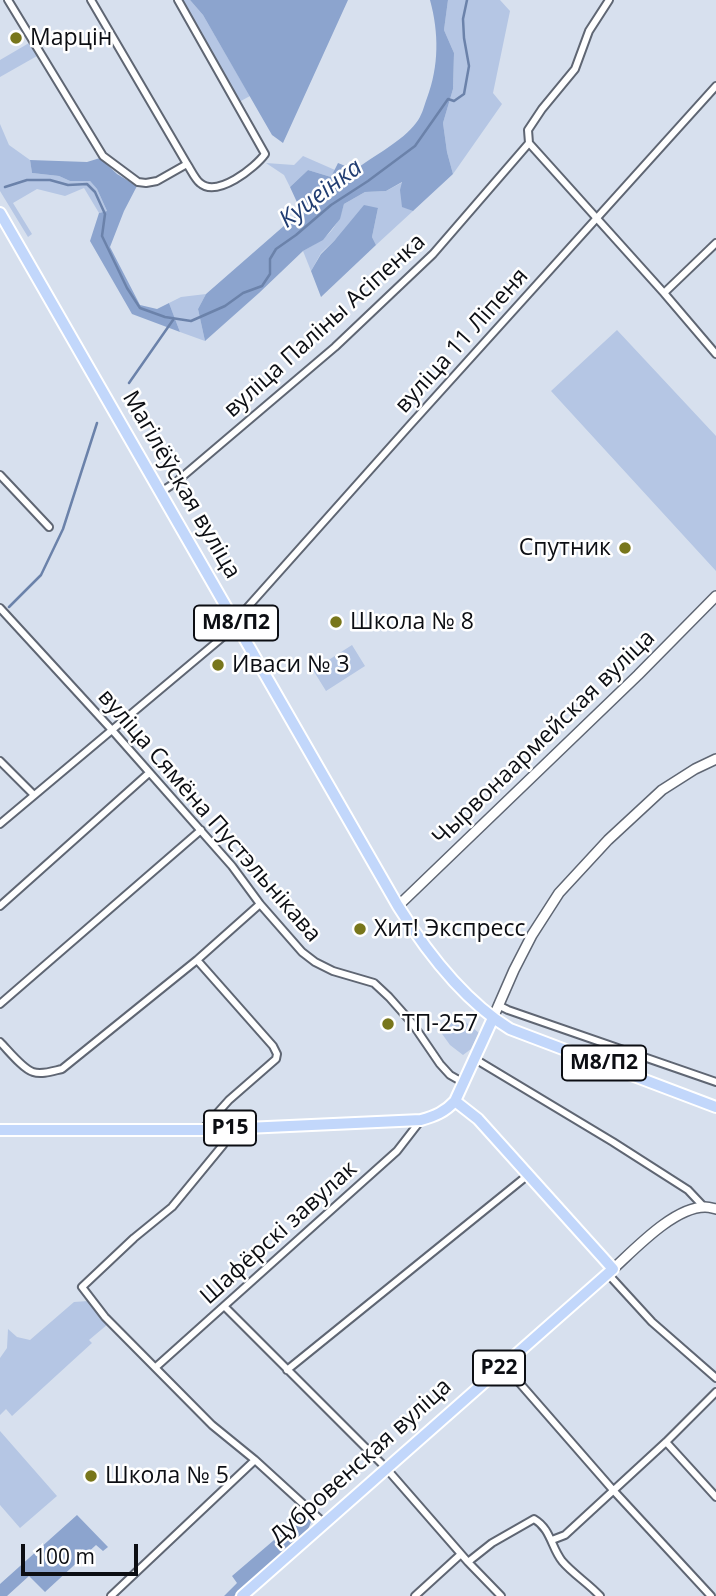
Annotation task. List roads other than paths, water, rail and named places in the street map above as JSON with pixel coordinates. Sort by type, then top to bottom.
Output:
[{"type":"main road","name":"Магілёўская вуліца","points":[[0,213],[398,905],[415,932],[447,972],[493,1018]]},
{"type":"main road","name":"Чырвонаармейская вуліца","points":[[398,905],[638,675],[716,596]]},
{"type":"main road","points":[[611,1271],[478,1119],[455,1101],[532,935],[559,892],[608,840],[662,790],[716,759]]},
{"type":"main road","name":"М8/П2","points":[[493,1018],[530,1037],[716,1107]]},
{"type":"main road","name":"Р15","points":[[0,1130],[202,1130],[421,1120],[440,1113],[455,1101]]},
{"type":"main road","points":[[704,1207],[716,1209]]},
{"type":"main road","name":"Дубровенская вуліца","points":[[242,1596],[654,1233],[689,1210],[704,1207]]},
{"type":"street","points":[[8,0],[103,156],[138,182],[146,183],[157,181],[187,164]]},
{"type":"street","points":[[91,0],[200,184],[209,188],[226,185],[261,160],[265,154],[178,0]]},
{"type":"street","name":"вуліца Паліны Асіпенка","points":[[161,492],[335,347],[433,254],[529,143],[528,130],[575,69],[589,31],[609,0]]},
{"type":"street","name":"вуліца 11 Ліпеня","points":[[0,824],[224,636],[233,619],[246,609],[716,86]]},
{"type":"street","points":[[529,143],[664,292],[716,355]]},
{"type":"street","points":[[664,292],[716,243]]},
{"type":"street","points":[[0,475],[49,527]]},
{"type":"street","name":"вуліца Сямёна Пустэльнікава","points":[[0,608],[201,830],[302,953],[333,971],[374,983],[412,1023],[440,1064],[450,1075],[464,1083]]},
{"type":"street","points":[[0,761],[34,795]]},
{"type":"street","points":[[0,906],[149,774]]},
{"type":"street","points":[[0,1004],[201,830]]},
{"type":"street","points":[[0,1042],[34,1072],[45,1073],[62,1069],[197,960],[260,904]]},
{"type":"street","points":[[197,960],[273,1046],[277,1055],[276,1059],[229,1100],[202,1130]]},
{"type":"street","points":[[498,1005],[716,1082]]},
{"type":"street","points":[[475,1059],[688,1190],[704,1207]]},
{"type":"street","name":"Шафёрскі завулак","points":[[156,1367],[397,1151],[421,1120]]},
{"type":"street","points":[[230,1128],[223,1145],[172,1207],[82,1287],[105,1317],[212,1425],[324,1523]]},
{"type":"street","points":[[287,1370],[528,1175]]},
{"type":"street","points":[[611,1271],[652,1322],[716,1378]]},
{"type":"street","points":[[224,1306],[386,1468],[501,1596]]},
{"type":"street","points":[[503,1364],[613,1490],[711,1596]]},
{"type":"street","points":[[552,1539],[565,1535],[716,1392]]},
{"type":"street","points":[[666,1442],[716,1497]]},
{"type":"street","points":[[111,1596],[255,1460]]},
{"type":"street","points":[[468,1562],[492,1543],[534,1519],[540,1522],[552,1539],[561,1559],[600,1596]]},
{"type":"street","points":[[415,1596],[461,1554]]},
{"type":"waterway","name":"Куцеінка","points":[[5,187],[27,180],[50,180],[68,185],[87,184],[95,192],[105,214],[102,236],[127,288],[140,308],[165,317],[191,321],[225,306],[243,293],[262,286],[270,274],[270,259],[276,249],[331,205],[415,146],[448,99],[454,101],[464,94],[469,66],[463,19],[467,0]]},
{"type":"waterway","points":[[129,383],[173,320]]},
{"type":"waterway","points":[[9,607],[41,575],[63,529],[97,423]]},
{"type":"place","name":"Марцін","points":[[16,38]]},
{"type":"place","name":"Спутник","points":[[625,548]]},
{"type":"place","name":"Школа № 8","points":[[336,622]]},
{"type":"place","name":"Иваси № 3","points":[[218,665]]},
{"type":"place","name":"Хит! Экспресс","points":[[360,929]]},
{"type":"place","name":"ТП-257","points":[[388,1024]]},
{"type":"place","name":"Школа № 5","points":[[91,1476]]}]
